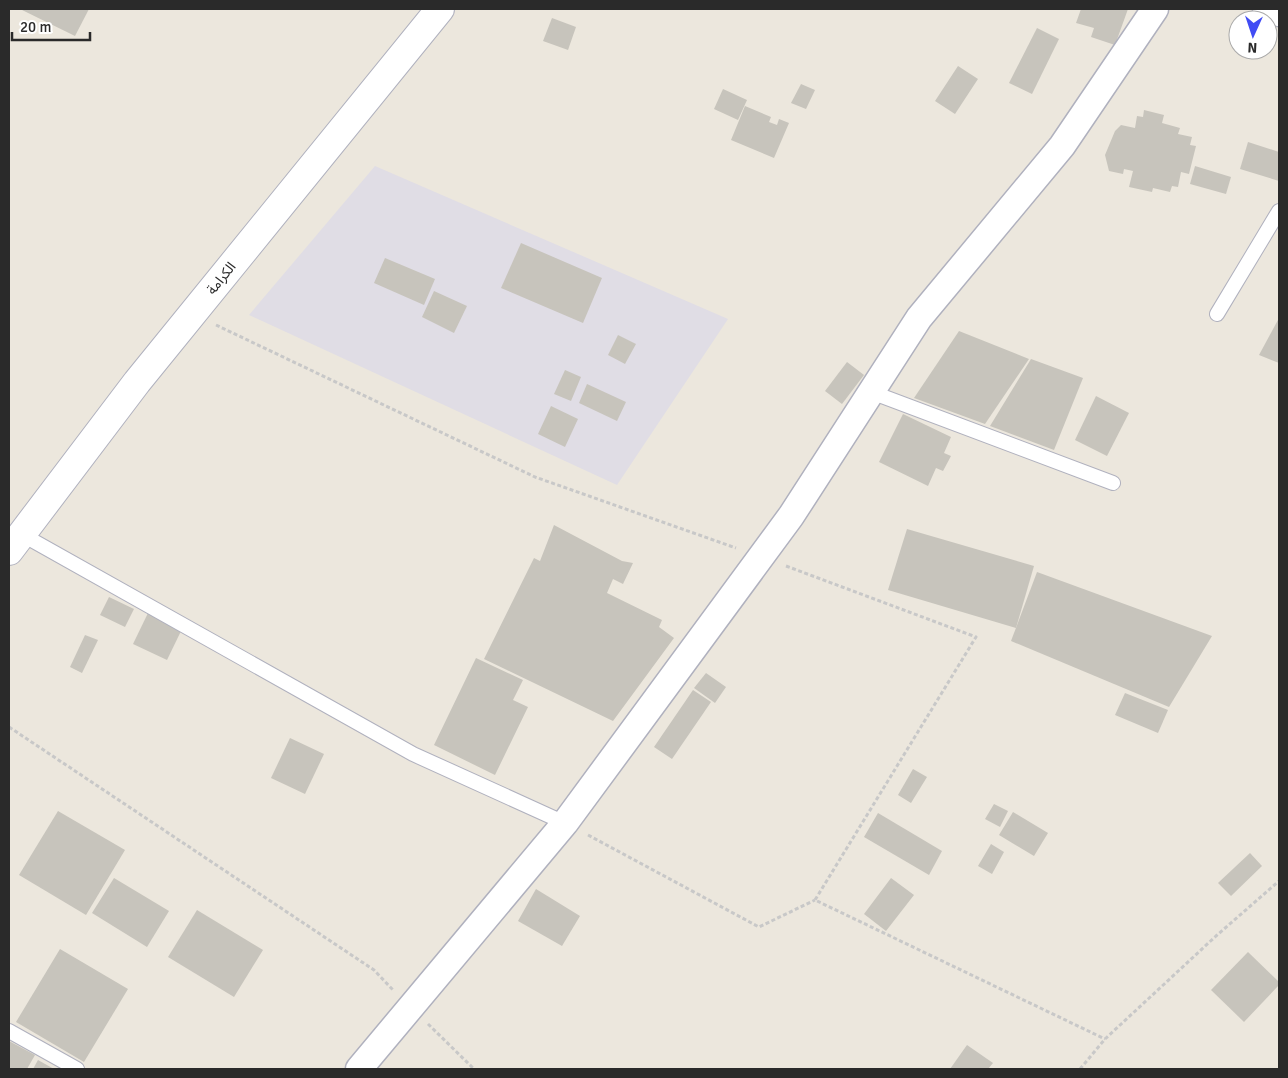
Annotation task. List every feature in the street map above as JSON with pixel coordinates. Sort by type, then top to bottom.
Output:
[{"type":"main road","name":"الكرامة","points":[[15,543],[125,396],[440,9]]},
{"type":"street","points":[[358,1069],[566,823],[791,516],[919,318],[1062,146],[1155,9]]},
{"type":"street","points":[[1266,9],[1279,13]]},
{"type":"lane","points":[[1217,314],[1279,212]]},
{"type":"lane","points":[[871,392],[1113,483]]},
{"type":"lane","points":[[15,543],[414,754],[566,823]]},
{"type":"lane","points":[[9,1031],[77,1069]]},
{"type":"path","points":[[192,314],[535,476],[761,556],[976,637],[815,900],[759,927],[566,823]]},
{"type":"path","points":[[9,727],[374,970],[474,1069]]},
{"type":"path","points":[[1080,1069],[1105,1039],[1216,936],[1279,881]]},
{"type":"path","points":[[815,900],[1105,1039]]},
{"type":"shaded area","points":[[375,166],[728,319],[617,485],[249,315]]},
{"type":"building","points":[[20,9],[89,9],[75,36]]},
{"type":"building","points":[[1081,9],[1128,9],[1115,45],[1091,37],[1094,28],[1076,23]]},
{"type":"building","points":[[552,18],[576,27],[568,50],[543,41]]},
{"type":"building","points":[[1037,28],[1059,39],[1032,94],[1009,83]]},
{"type":"building","points":[[958,66],[978,79],[955,114],[935,101]]},
{"type":"building","points":[[801,84],[815,90],[806,109],[791,103]]},
{"type":"building","points":[[723,89],[747,100],[738,120],[714,109]]},
{"type":"building","points":[[745,106],[771,117],[769,122],[777,125],[779,119],[789,123],[774,158],[731,140]]},
{"type":"building","points":[[1144,110],[1164,115],[1162,123],[1180,128],[1178,134],[1192,137],[1190,145],[1196,146],[1189,174],[1181,172],[1178,187],[1172,186],[1170,192],[1153,188],[1152,192],[1129,187],[1133,171],[1124,169],[1123,174],[1109,171],[1105,155],[1115,131],[1121,125],[1135,128],[1137,116],[1143,117]]},
{"type":"building","points":[[1248,142],[1279,152],[1279,181],[1240,169]]},
{"type":"building","points":[[1195,166],[1231,177],[1226,194],[1190,184]]},
{"type":"building","points":[[521,243],[602,278],[583,323],[501,288]]},
{"type":"building","points":[[385,258],[435,279],[424,305],[374,283]]},
{"type":"building","points":[[434,291],[467,306],[454,333],[422,317]]},
{"type":"building","points":[[1279,318],[1279,363],[1259,355]]},
{"type":"building","points":[[959,331],[1029,359],[985,424],[914,398]]},
{"type":"building","points":[[618,335],[636,344],[625,364],[608,355]]},
{"type":"building","points":[[1031,359],[1083,378],[1054,450],[990,426]]},
{"type":"building","points":[[847,362],[864,375],[842,404],[825,391]]},
{"type":"building","points":[[565,370],[581,377],[571,401],[554,394]]},
{"type":"building","points":[[587,384],[626,402],[617,421],[579,403]]},
{"type":"building","points":[[1096,396],[1129,413],[1107,456],[1075,440]]},
{"type":"building","points":[[551,406],[578,419],[565,447],[538,434]]},
{"type":"building","points":[[903,414],[951,437],[944,453],[951,456],[943,471],[936,468],[928,486],[879,462]]},
{"type":"building","points":[[554,525],[622,561],[633,563],[623,584],[613,579],[607,593],[662,620],[659,627],[674,638],[613,721],[484,659],[534,558],[540,561]]},
{"type":"building","points":[[907,529],[1034,566],[1016,628],[888,590]]},
{"type":"building","points":[[1037,572],[1212,636],[1169,707],[1011,641]]},
{"type":"building","points":[[109,597],[134,609],[125,627],[100,615]]},
{"type":"building","points":[[148,613],[182,629],[167,660],[133,644]]},
{"type":"building","points":[[85,635],[98,640],[82,673],[70,667]]},
{"type":"building","points":[[476,658],[523,680],[513,700],[528,707],[495,775],[434,745]]},
{"type":"building","points":[[706,673],[726,687],[715,703],[694,688]]},
{"type":"building","points":[[693,690],[711,702],[672,759],[654,747]]},
{"type":"building","points":[[1125,693],[1168,710],[1158,733],[1115,715]]},
{"type":"building","points":[[290,738],[324,754],[305,794],[271,778]]},
{"type":"building","points":[[913,769],[927,777],[911,803],[898,795]]},
{"type":"building","points":[[994,804],[1008,811],[1000,827],[985,819]]},
{"type":"building","points":[[58,811],[125,850],[86,915],[19,875]]},
{"type":"building","points":[[1013,812],[1048,833],[1034,856],[999,835]]},
{"type":"building","points":[[878,813],[942,851],[929,875],[864,837]]},
{"type":"building","points":[[991,844],[1004,852],[992,874],[978,866]]},
{"type":"building","points":[[1250,853],[1262,866],[1231,896],[1218,883]]},
{"type":"building","points":[[114,878],[169,911],[147,947],[92,913]]},
{"type":"building","points":[[891,878],[914,895],[886,931],[864,914]]},
{"type":"building","points":[[536,889],[580,916],[562,946],[518,921]]},
{"type":"building","points":[[197,910],[263,950],[234,997],[168,957]]},
{"type":"building","points":[[60,949],[128,989],[84,1062],[16,1022]]},
{"type":"building","points":[[1248,952],[1279,982],[1279,985],[1244,1022],[1211,990]]},
{"type":"building","points":[[9,1041],[35,1055],[27,1069],[9,1069]]},
{"type":"building","points":[[967,1045],[993,1063],[988,1069],[950,1069]]},
{"type":"building","points":[[38,1060],[54,1069],[33,1069]]}]
